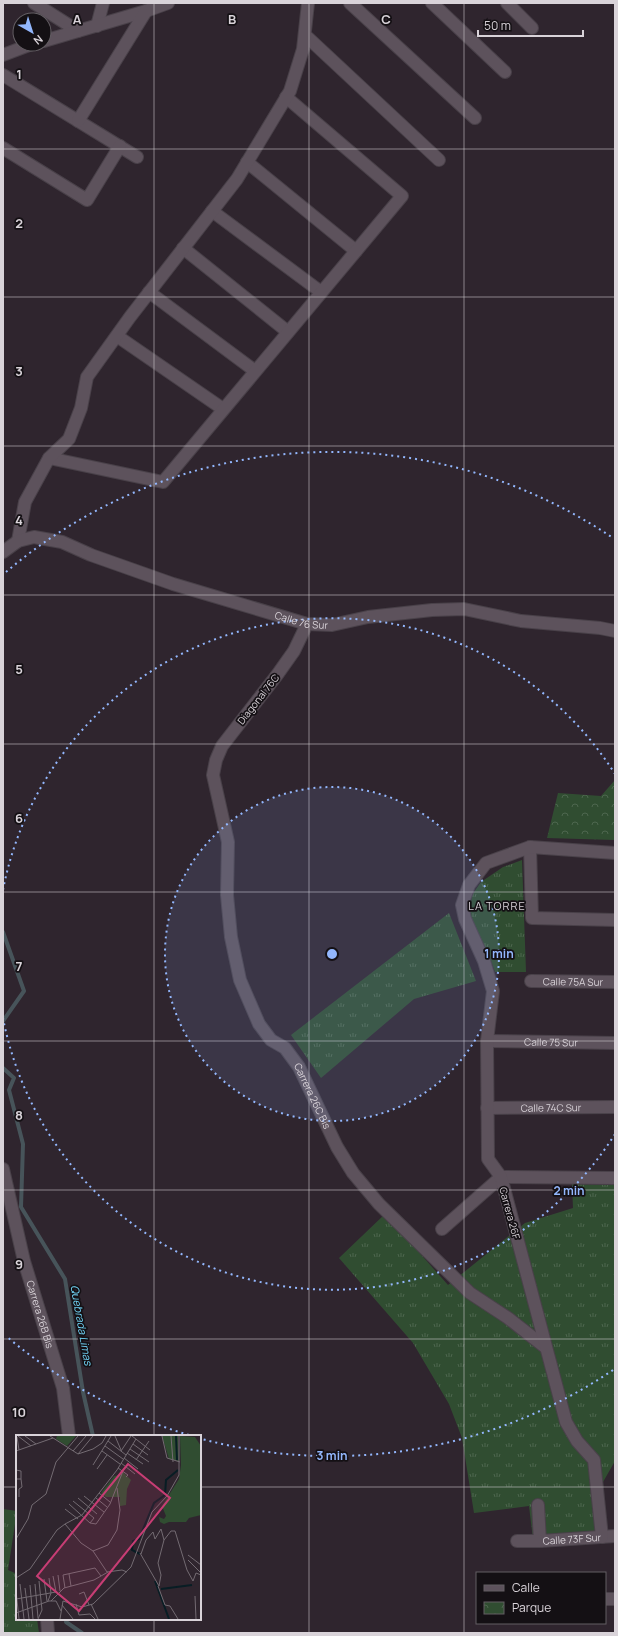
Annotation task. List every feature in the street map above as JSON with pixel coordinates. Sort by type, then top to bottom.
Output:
[{"type":"street","points":[[34,3],[45,6],[78,31]]},
{"type":"street","points":[[97,26],[103,3]]},
{"type":"street","points":[[52,39],[168,3]]},
{"type":"street","points":[[18,541],[24,502],[49,458],[69,439],[81,408],[87,378],[149,292],[237,179],[290,91],[301,56],[305,35],[308,3]]},
{"type":"street","points":[[350,3],[475,118]]},
{"type":"street","points":[[432,3],[505,72]]},
{"type":"street","points":[[507,3],[532,28]]},
{"type":"street","points":[[78,121],[146,11]]},
{"type":"street","points":[[305,35],[439,160]]},
{"type":"street","points":[[3,75],[137,157]]},
{"type":"street","points":[[49,458],[164,482],[402,196],[286,97]]},
{"type":"street","points":[[3,148],[87,200],[120,146]]},
{"type":"street","points":[[247,162],[356,251]]},
{"type":"street","points":[[212,210],[321,292]]},
{"type":"street","points":[[183,248],[288,332]]},
{"type":"street","points":[[149,292],[255,371]]},
{"type":"street","points":[[116,336],[223,410]]},
{"type":"street","name":"Calle 76 Sur","points":[[3,552],[18,541],[34,537],[62,542],[91,555],[173,584],[307,624],[332,625],[368,617],[432,610],[464,609],[521,621],[600,628],[615,631]]},
{"type":"street","name":"Diagonal 76C","points":[[213,775],[216,760],[222,746],[294,651],[307,624]]},
{"type":"street","name":"Carrera 26C Bis","points":[[213,775],[228,842],[227,896],[231,937],[240,980],[259,1024],[271,1040],[285,1048],[299,1066],[337,1147],[353,1173],[379,1204],[470,1293],[508,1318],[545,1347]]},
{"type":"street","points":[[615,853],[530,847],[532,918],[615,920]]},
{"type":"street","name":"Carrera 26F","points":[[530,847],[486,864],[469,885],[462,905],[465,919],[484,961],[493,991],[486,1041],[488,1159],[501,1177],[566,1422],[577,1441],[594,1460],[602,1537]]},
{"type":"street","name":"Calle 75A Sur","points":[[531,981],[615,982]]},
{"type":"street","name":"Calle 75 Sur","points":[[486,1041],[615,1043]]},
{"type":"street","name":"Calle 74C Sur","points":[[487,1108],[615,1108]]},
{"type":"street","name":"Carrera 26B Bis","points":[[3,1168],[24,1261],[63,1388],[69,1435]]},
{"type":"street","points":[[442,1229],[501,1177],[615,1178]]},
{"type":"street","name":"Calle 73F Sur","points":[[538,1505],[540,1541],[615,1536]]},
{"type":"street","points":[[517,1541],[540,1541]]},
{"type":"street","points":[[47,1620],[48,1633]]},
{"type":"green space","points":[[615,780],[615,840],[547,838],[558,793],[601,796]]},
{"type":"green space","points":[[522,860],[526,972],[495,972],[488,952],[477,935],[469,917],[472,895],[481,882],[503,867]]},
{"type":"green space","points":[[449,913],[476,981],[414,999],[321,1078],[291,1035]]},
{"type":"green space","points":[[572,1184],[615,1185],[615,1461],[603,1482],[606,1531],[533,1539],[529,1506],[474,1513],[462,1438],[449,1404],[413,1343],[339,1258],[385,1214],[448,1285],[525,1223],[573,1208]]},
{"type":"green space","points":[[3,1509],[16,1511],[8,1570],[16,1574],[16,1620],[37,1620],[39,1633],[3,1633]]},
{"type":"waterway","name":"Quebrada Limas","points":[[3,932],[24,991],[3,1021]]},
{"type":"waterway","name":"Quebrada Limas","points":[[3,1068],[14,1078],[9,1090],[23,1144],[21,1207],[65,1279],[83,1392],[93,1435]]},
{"type":"waterway","name":"Quebrada Limas","points":[[67,1620],[66,1622],[82,1633]]},
{"type":"district","name":"LA TORRE","points":[[497,905]]}]
